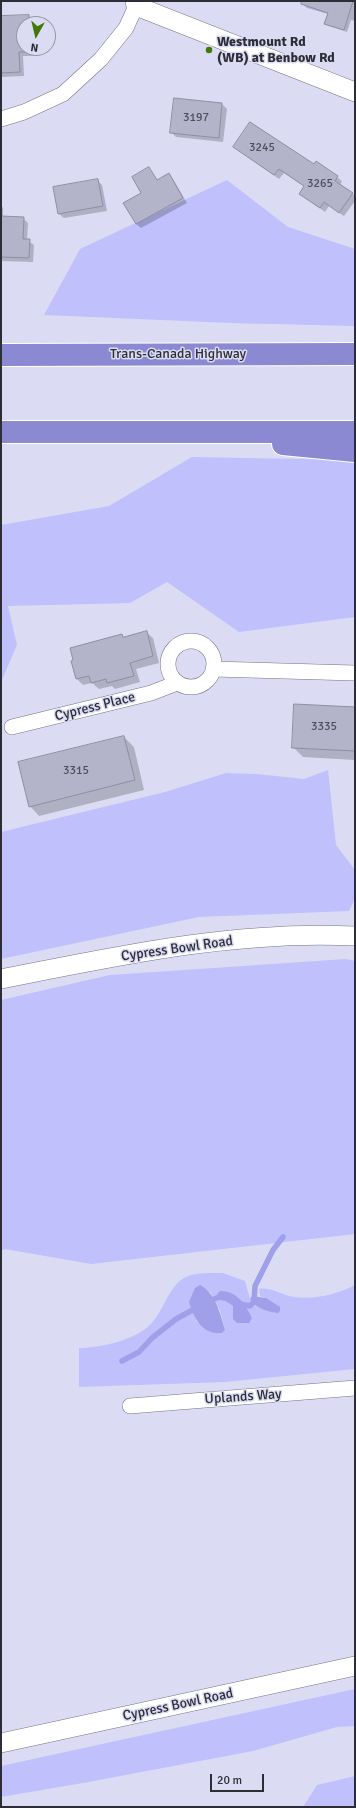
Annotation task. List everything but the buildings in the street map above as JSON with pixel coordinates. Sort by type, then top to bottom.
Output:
[{"type":"highway","name":"Trans-Canada Highway","points":[[1,355],[355,354]]},
{"type":"highway","points":[[1,432],[355,432]]},
{"type":"highway","points":[[158,432],[355,451]]},
{"type":"street","points":[[1,118],[24,112],[63,94],[101,59],[126,28],[135,4],[355,92]]},
{"type":"street","points":[[194,641],[206,647],[213,659],[213,669],[209,679],[197,686],[184,686],[177,683],[169,672],[167,666],[170,652],[180,643],[194,641]]},
{"type":"street","points":[[213,669],[355,673]]},
{"type":"street","name":"Cypress Place","points":[[12,727],[152,693],[177,683]]},
{"type":"street","name":"Cypress Bowl Road","points":[[1,979],[164,949],[280,936],[355,936]]},
{"type":"street","name":"Uplands Way","points":[[130,1406],[355,1388]]},
{"type":"street","name":"Cypress Bowl Road","points":[[1,1743],[355,1666]]},
{"type":"shaded area","points":[[227,180],[288,227],[355,249],[355,326],[231,323],[44,315],[80,249]]},
{"type":"shaded area","points":[[192,457],[355,460],[355,617],[239,632],[167,582],[130,603],[8,606],[17,645],[1,682],[1,525],[109,506]]},
{"type":"shaded area","points":[[328,770],[336,845],[355,870],[355,899],[349,911],[199,917],[1,959],[1,832],[165,792],[226,773],[257,774],[304,779]]},
{"type":"shaded area","points":[[346,959],[355,961],[355,1234],[91,1264],[5,1249],[1,1251],[1,1000],[110,975]]},
{"type":"shaded area","points":[[203,1273],[223,1273],[245,1281],[250,1299],[255,1306],[266,1298],[260,1296],[259,1289],[266,1289],[289,1296],[306,1298],[340,1292],[355,1285],[355,1369],[225,1382],[79,1387],[79,1348],[109,1344],[140,1332],[148,1327],[154,1320],[171,1292],[184,1278]],"holes":[[[210,1292],[220,1310],[225,1330],[197,1322],[189,1302]],[[218,1292],[252,1318],[233,1319],[233,1306],[220,1297]]]},
{"type":"shaded area","points":[[200,1285],[210,1293],[217,1304],[225,1330],[222,1333],[215,1333],[204,1328],[193,1314],[189,1302],[195,1288]]},
{"type":"shaded area","points":[[220,1291],[231,1293],[240,1299],[252,1318],[249,1323],[237,1323],[233,1319],[233,1306],[217,1294]]},
{"type":"shaded area","points":[[252,1296],[266,1298],[280,1307],[280,1311],[278,1313],[259,1307],[250,1299]]},
{"type":"shaded area","points":[[355,1689],[355,1726],[337,1727],[253,1751],[1,1797],[1,1766]]},
{"type":"shaded area","points":[[355,1776],[355,1807],[303,1807],[317,1785]]},
{"type":"waterway","points":[[240,1304],[250,1306],[254,1302],[255,1286],[273,1250],[283,1237]]},
{"type":"waterway","points":[[207,1302],[219,1297],[225,1298]]},
{"type":"waterway","points":[[122,1361],[139,1352],[152,1338],[176,1319],[198,1307]]},
{"type":"place","name":"Westmount Rd (WB) at Benbow Rd","points":[[209,50]]}]
